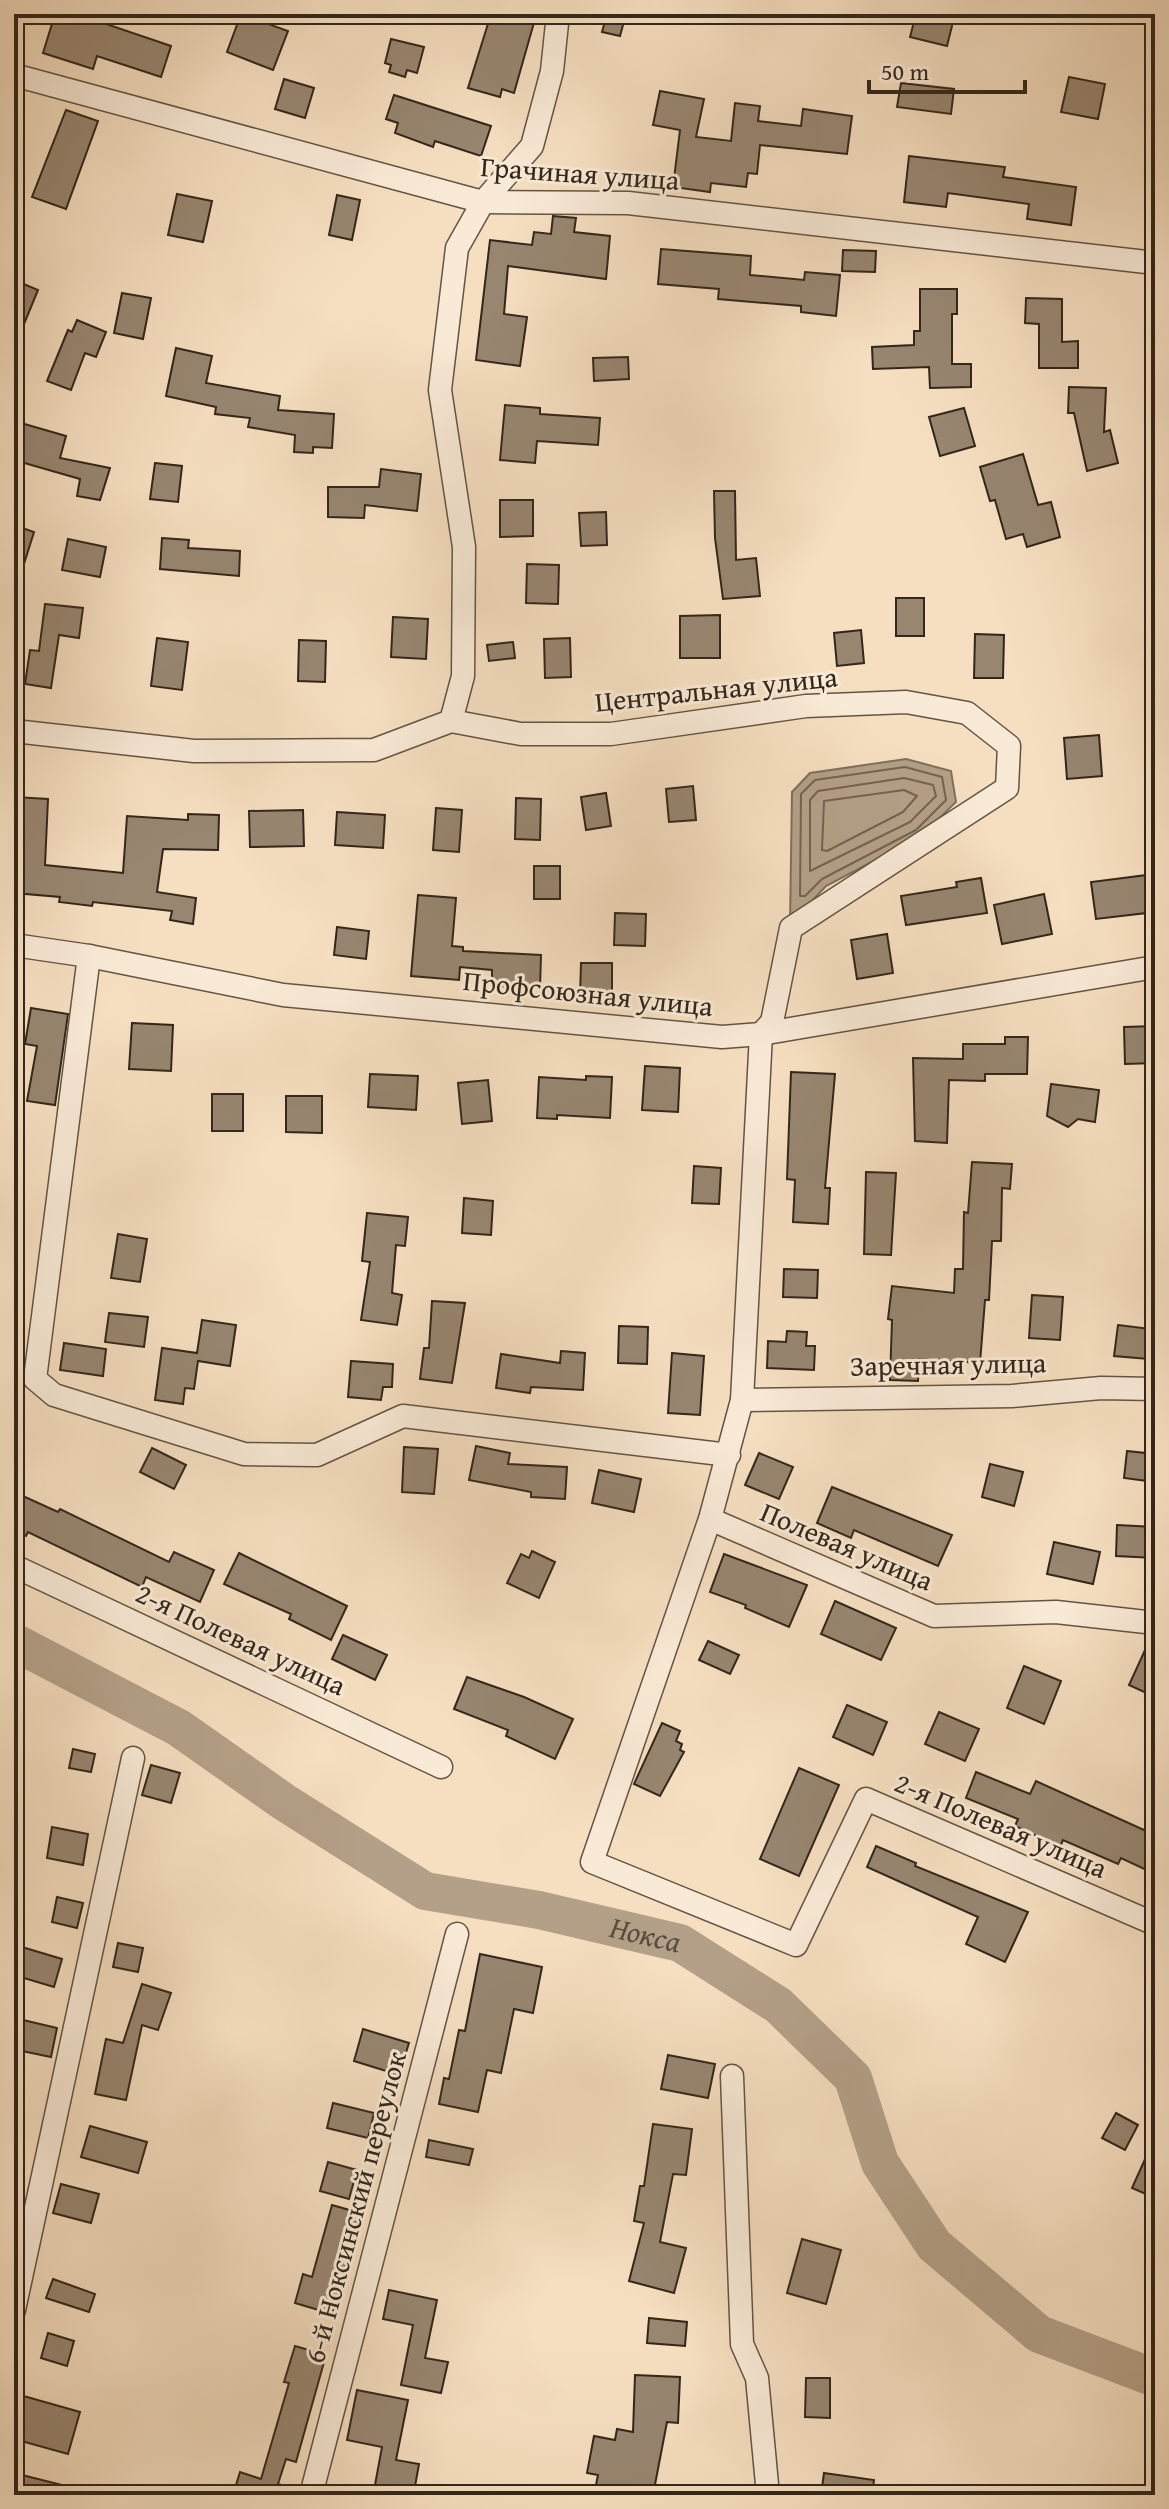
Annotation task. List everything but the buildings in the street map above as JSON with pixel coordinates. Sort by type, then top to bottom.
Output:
[{"type":"street","points":[[14,731],[194,751],[374,750],[451,721],[463,676],[464,547],[440,390],[457,248],[483,202],[532,146],[552,71],[558,14]]},
{"type":"street","name":"Грачиная улица","points":[[14,75],[483,202],[628,203],[1155,263]]},
{"type":"street","name":"Центральная улица","points":[[451,721],[521,734],[611,734],[806,706],[906,702],[967,713],[1009,746],[1007,788],[791,928],[772,1022],[761,1034]]},
{"type":"street","name":"Профсоюзная улица","points":[[14,945],[89,956],[283,995],[722,1037],[761,1034],[1155,967]]},
{"type":"street","points":[[89,956],[35,1379],[54,1395],[244,1454],[317,1455],[403,1416],[729,1455]]},
{"type":"street","points":[[710,1519],[742,1400],[761,1034]]},
{"type":"street","name":"Заречная улица","points":[[742,1400],[1012,1396],[1101,1388],[1155,1389]]},
{"type":"street","name":"Полевая улица","points":[[710,1519],[934,1616],[1056,1612],[1155,1623]]},
{"type":"street","name":"2-я Полевая улица","points":[[710,1519],[592,1862],[796,1945],[866,1799],[1155,1924]]},
{"type":"street","name":"2-я Полевая улица","points":[[14,1566],[441,1767]]},
{"type":"street","points":[[14,2310],[133,1758]]},
{"type":"street","name":"6-й Ноксинский переулок","points":[[311,2495],[457,1934]]},
{"type":"street","points":[[732,2076],[742,2344],[757,2378],[768,2495]]},
{"type":"water","points":[[906,759],[951,771],[956,802],[921,836],[826,886],[790,924],[792,792],[810,773]]},
{"type":"waterway","name":"Нокса","points":[[14,1642],[179,1728],[284,1802],[425,1891],[539,1910],[680,1943],[778,2005],[853,2078],[880,2163],[934,2245],[1039,2334],[1155,2378]]}]
